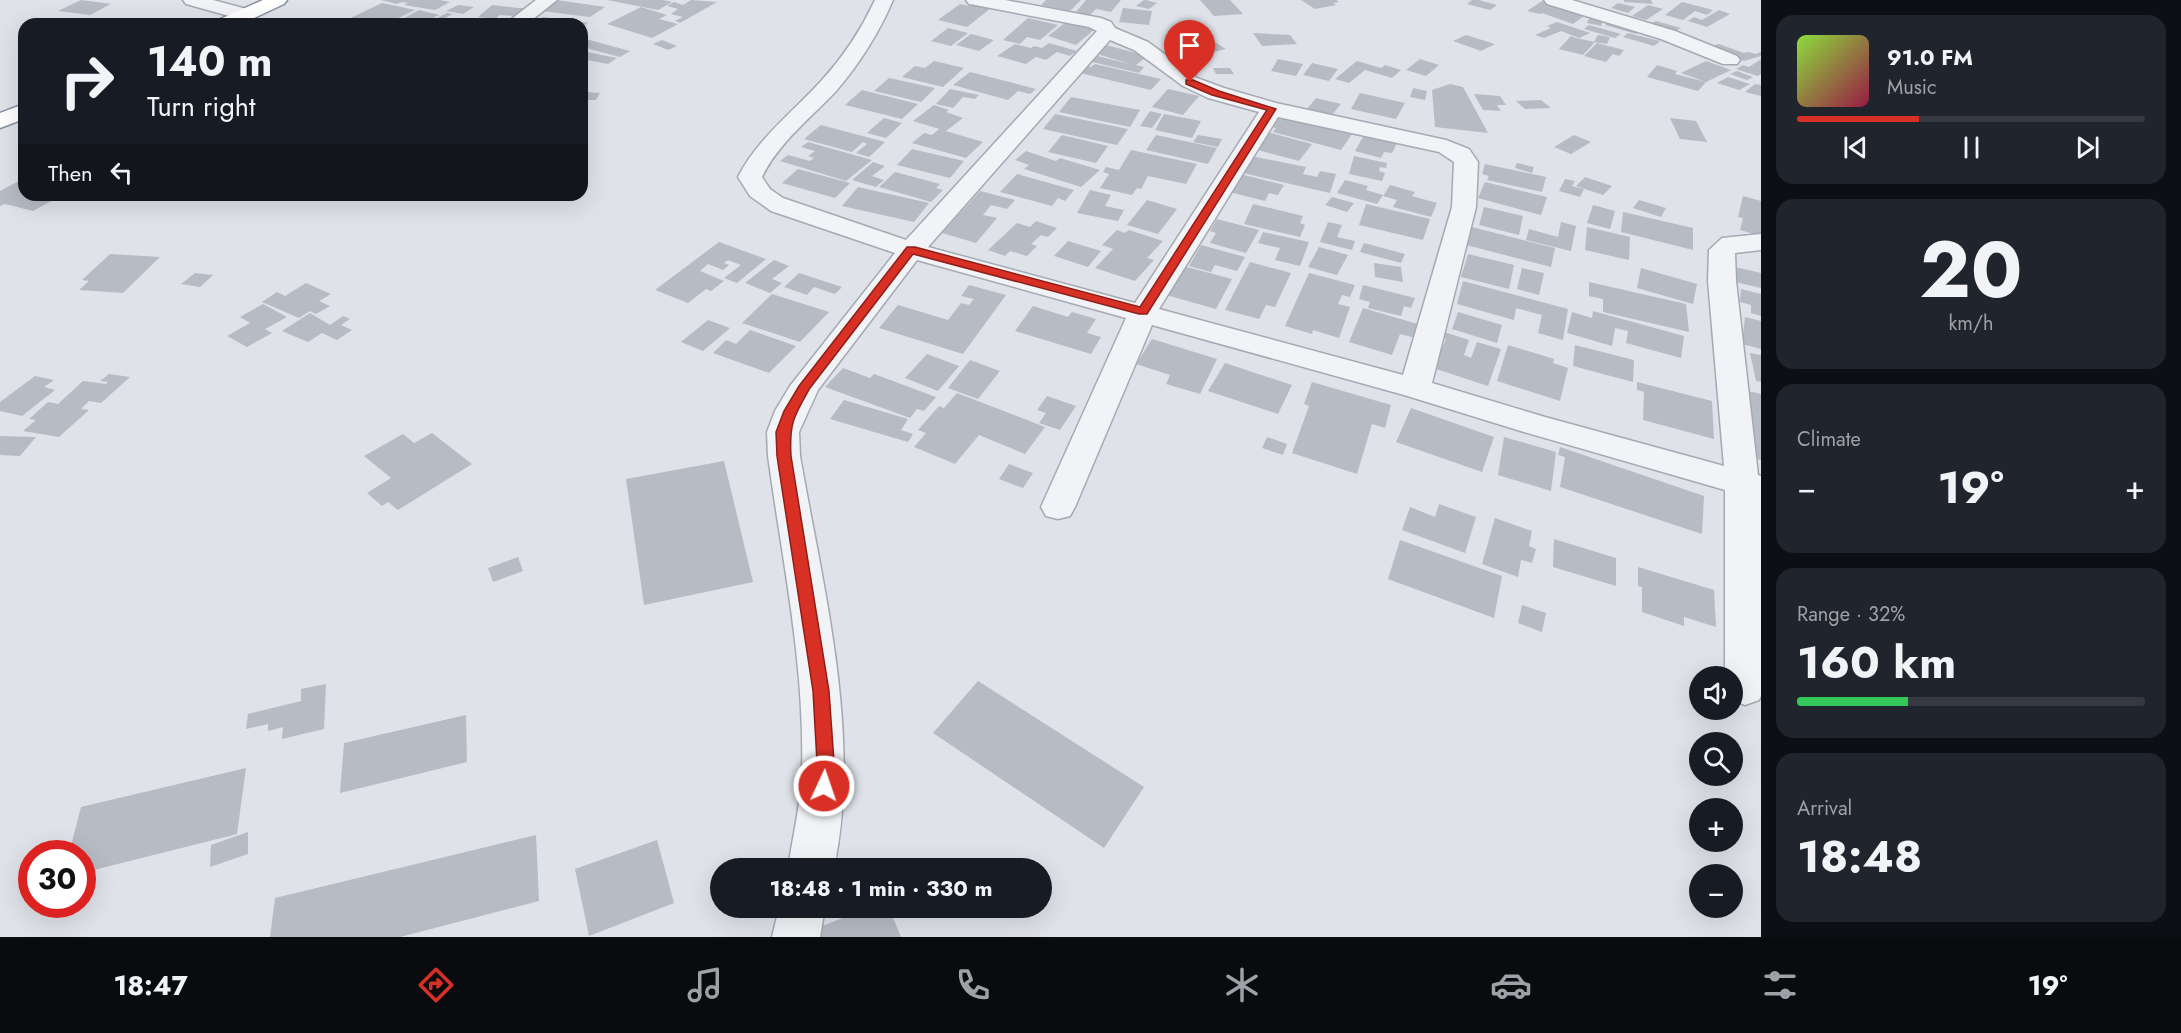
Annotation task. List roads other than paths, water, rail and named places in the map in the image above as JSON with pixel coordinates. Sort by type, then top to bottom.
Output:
[{"type":"highway","points":[[240,18],[278,0]]},
{"type":"highway","points":[[0,121],[18,114]]},
{"type":"street","points":[[192,0],[247,15]]},
{"type":"street","points":[[523,18],[548,0]]},
{"type":"street","points":[[884,0],[862,44],[822,94],[758,158],[750,177],[755,190],[780,206],[911,250],[1143,312],[1752,485]]},
{"type":"street","points":[[975,0],[1094,22],[1104,26],[1107,32],[1141,46],[1190,82],[1202,88],[1272,109],[1446,147],[1461,154],[1466,162],[1464,207],[1414,388]]},
{"type":"street","points":[[1553,0],[1668,35],[1730,60]]},
{"type":"street","points":[[814,858],[820,832],[825,762],[824,739],[821,691],[784,456],[783,432],[790,411],[805,386],[911,250],[1107,32]]},
{"type":"street","points":[[1058,507],[1143,312],[1272,109]]},
{"type":"street","points":[[1745,688],[1752,485],[1722,281],[1722,250],[1731,244],[1761,242]]},
{"type":"street","points":[[796,937],[800,918]]}]
